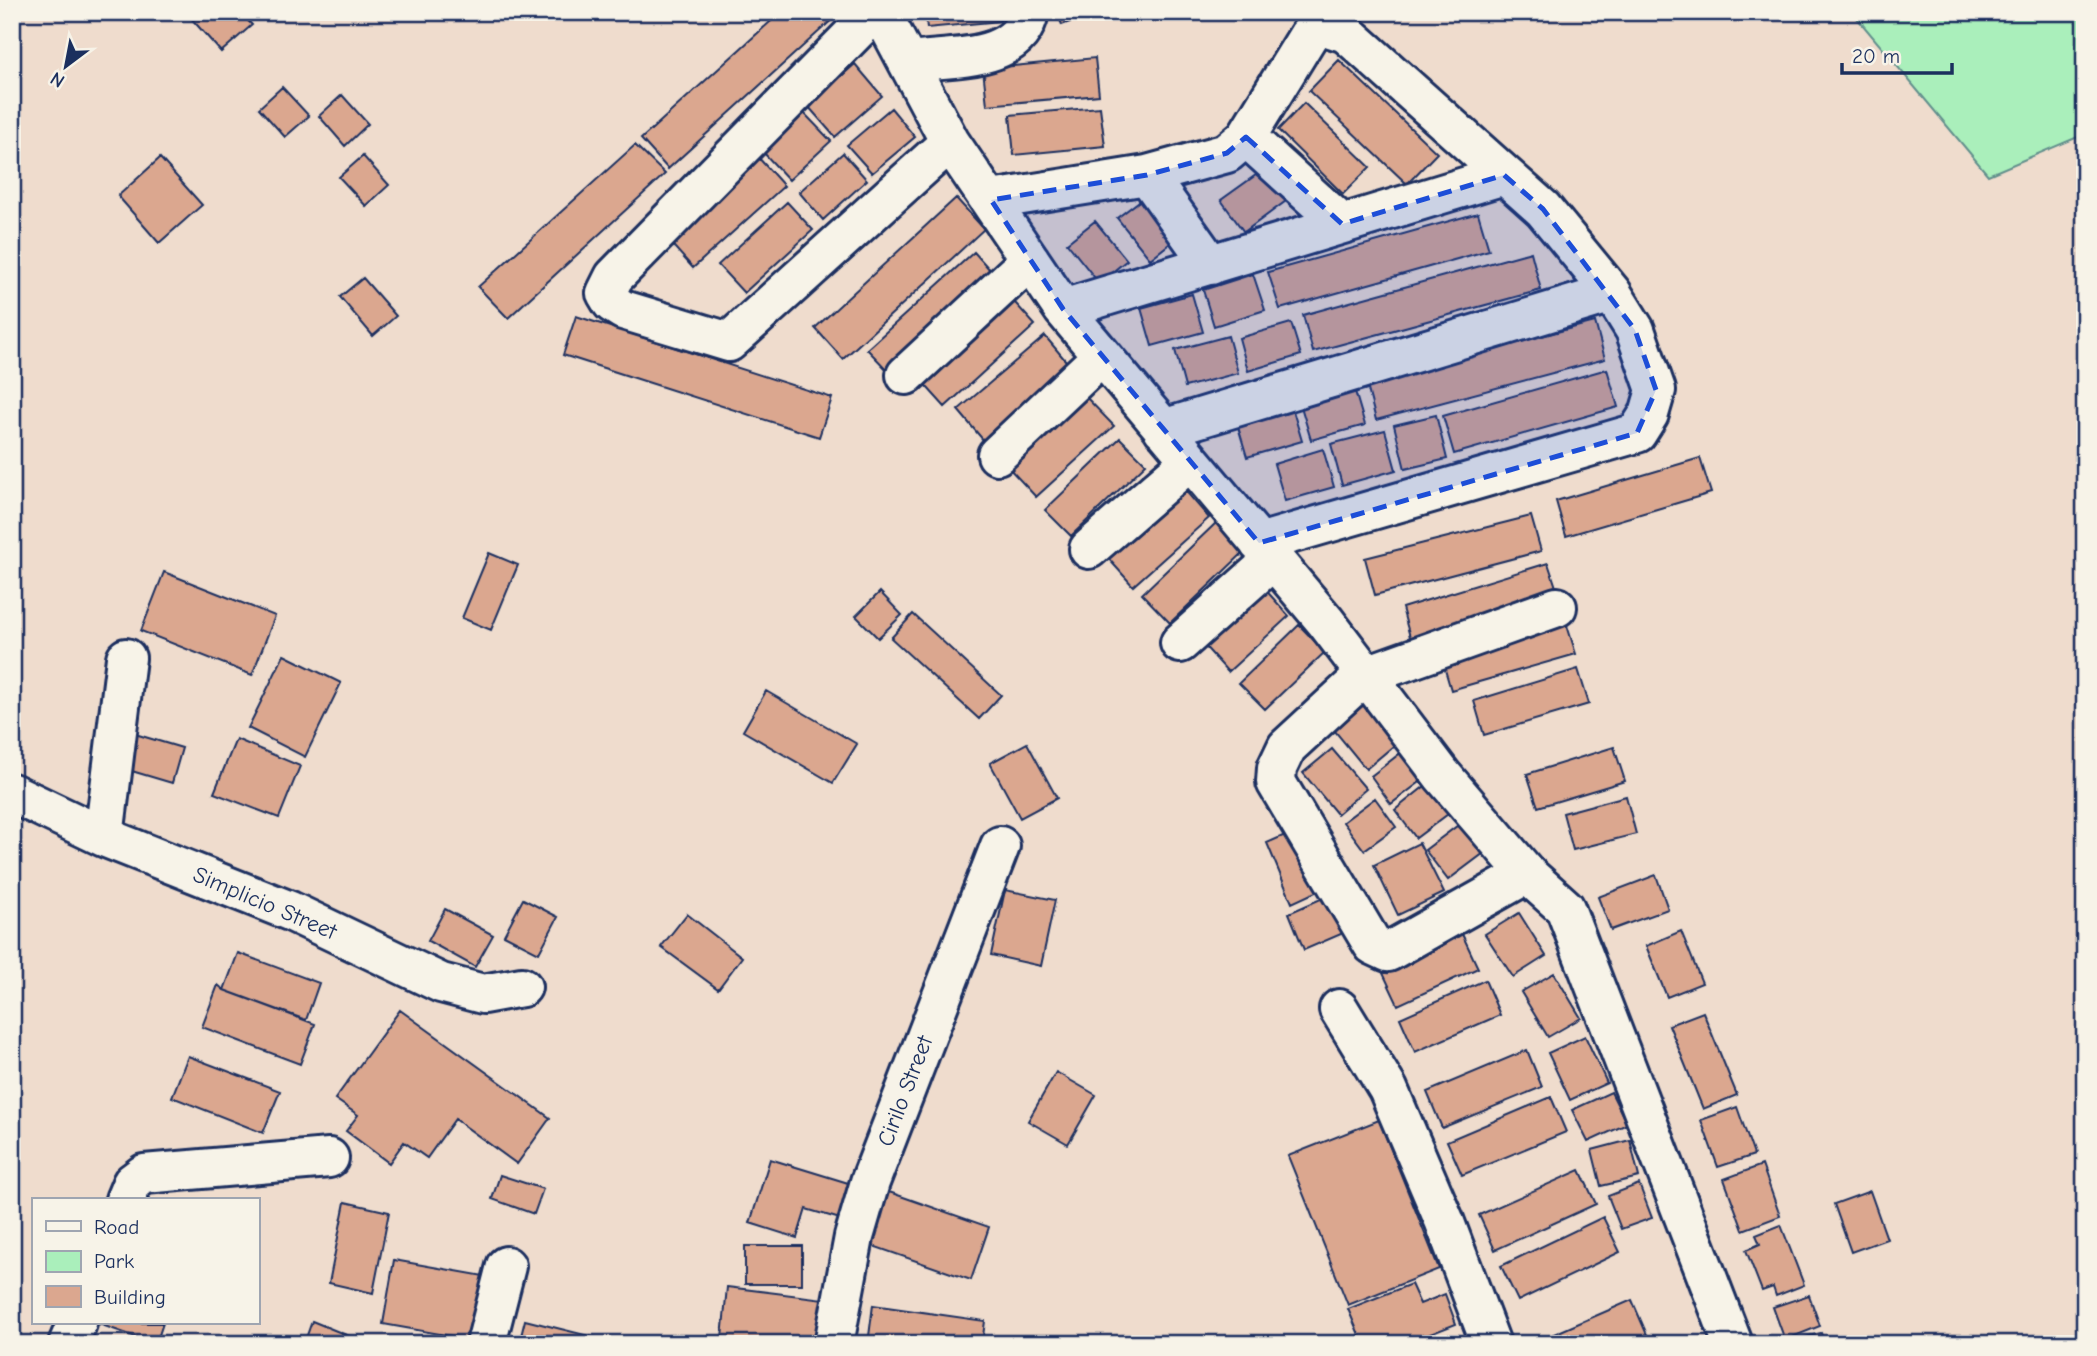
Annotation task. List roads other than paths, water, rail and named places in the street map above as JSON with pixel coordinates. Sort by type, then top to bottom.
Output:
[{"type":"street","points":[[875,12],[614,277],[606,293],[612,303],[623,310],[730,342],[950,142]]},
{"type":"street","points":[[881,12],[950,142],[1063,309],[1325,622],[1442,775],[1527,874],[1565,908],[1733,1344]]},
{"type":"street","points":[[909,62],[1003,49],[1019,36],[1029,12]]},
{"type":"street","points":[[991,200],[1147,175],[1227,153],[1246,137],[1308,36],[1318,24],[1327,24],[1346,33],[1543,209],[1612,293],[1635,330],[1656,390],[1649,414],[1637,433],[1266,552],[1180,643]]},
{"type":"street","points":[[1246,137],[1342,224]]},
{"type":"street","points":[[1147,175],[1211,265]]},
{"type":"street","points":[[1063,309],[1504,176]]},
{"type":"street","points":[[906,375],[1030,260]]},
{"type":"street","points":[[1163,429],[1612,293]]},
{"type":"street","points":[[997,455],[1102,356]]},
{"type":"street","points":[[1089,549],[1190,461]]},
{"type":"street","points":[[1527,874],[1388,952],[1373,945],[1276,782],[1277,768],[1287,747],[1364,676],[1557,607]]},
{"type":"street","points":[[104,837],[126,658]]},
{"type":"street","name":"Simplicio Street","points":[[12,793],[104,837],[290,911],[441,984],[483,994],[522,987]]},
{"type":"street","name":"Cirilo Street","points":[[834,1344],[854,1237],[870,1182],[1000,846]]},
{"type":"street","points":[[1339,1009],[1388,1089],[1444,1220],[1490,1344]]},
{"type":"street","points":[[126,1198],[132,1183],[144,1174],[329,1158]]},
{"type":"street","points":[[486,1344],[506,1266]]},
{"type":"street","points":[[68,1344],[77,1324]]}]
